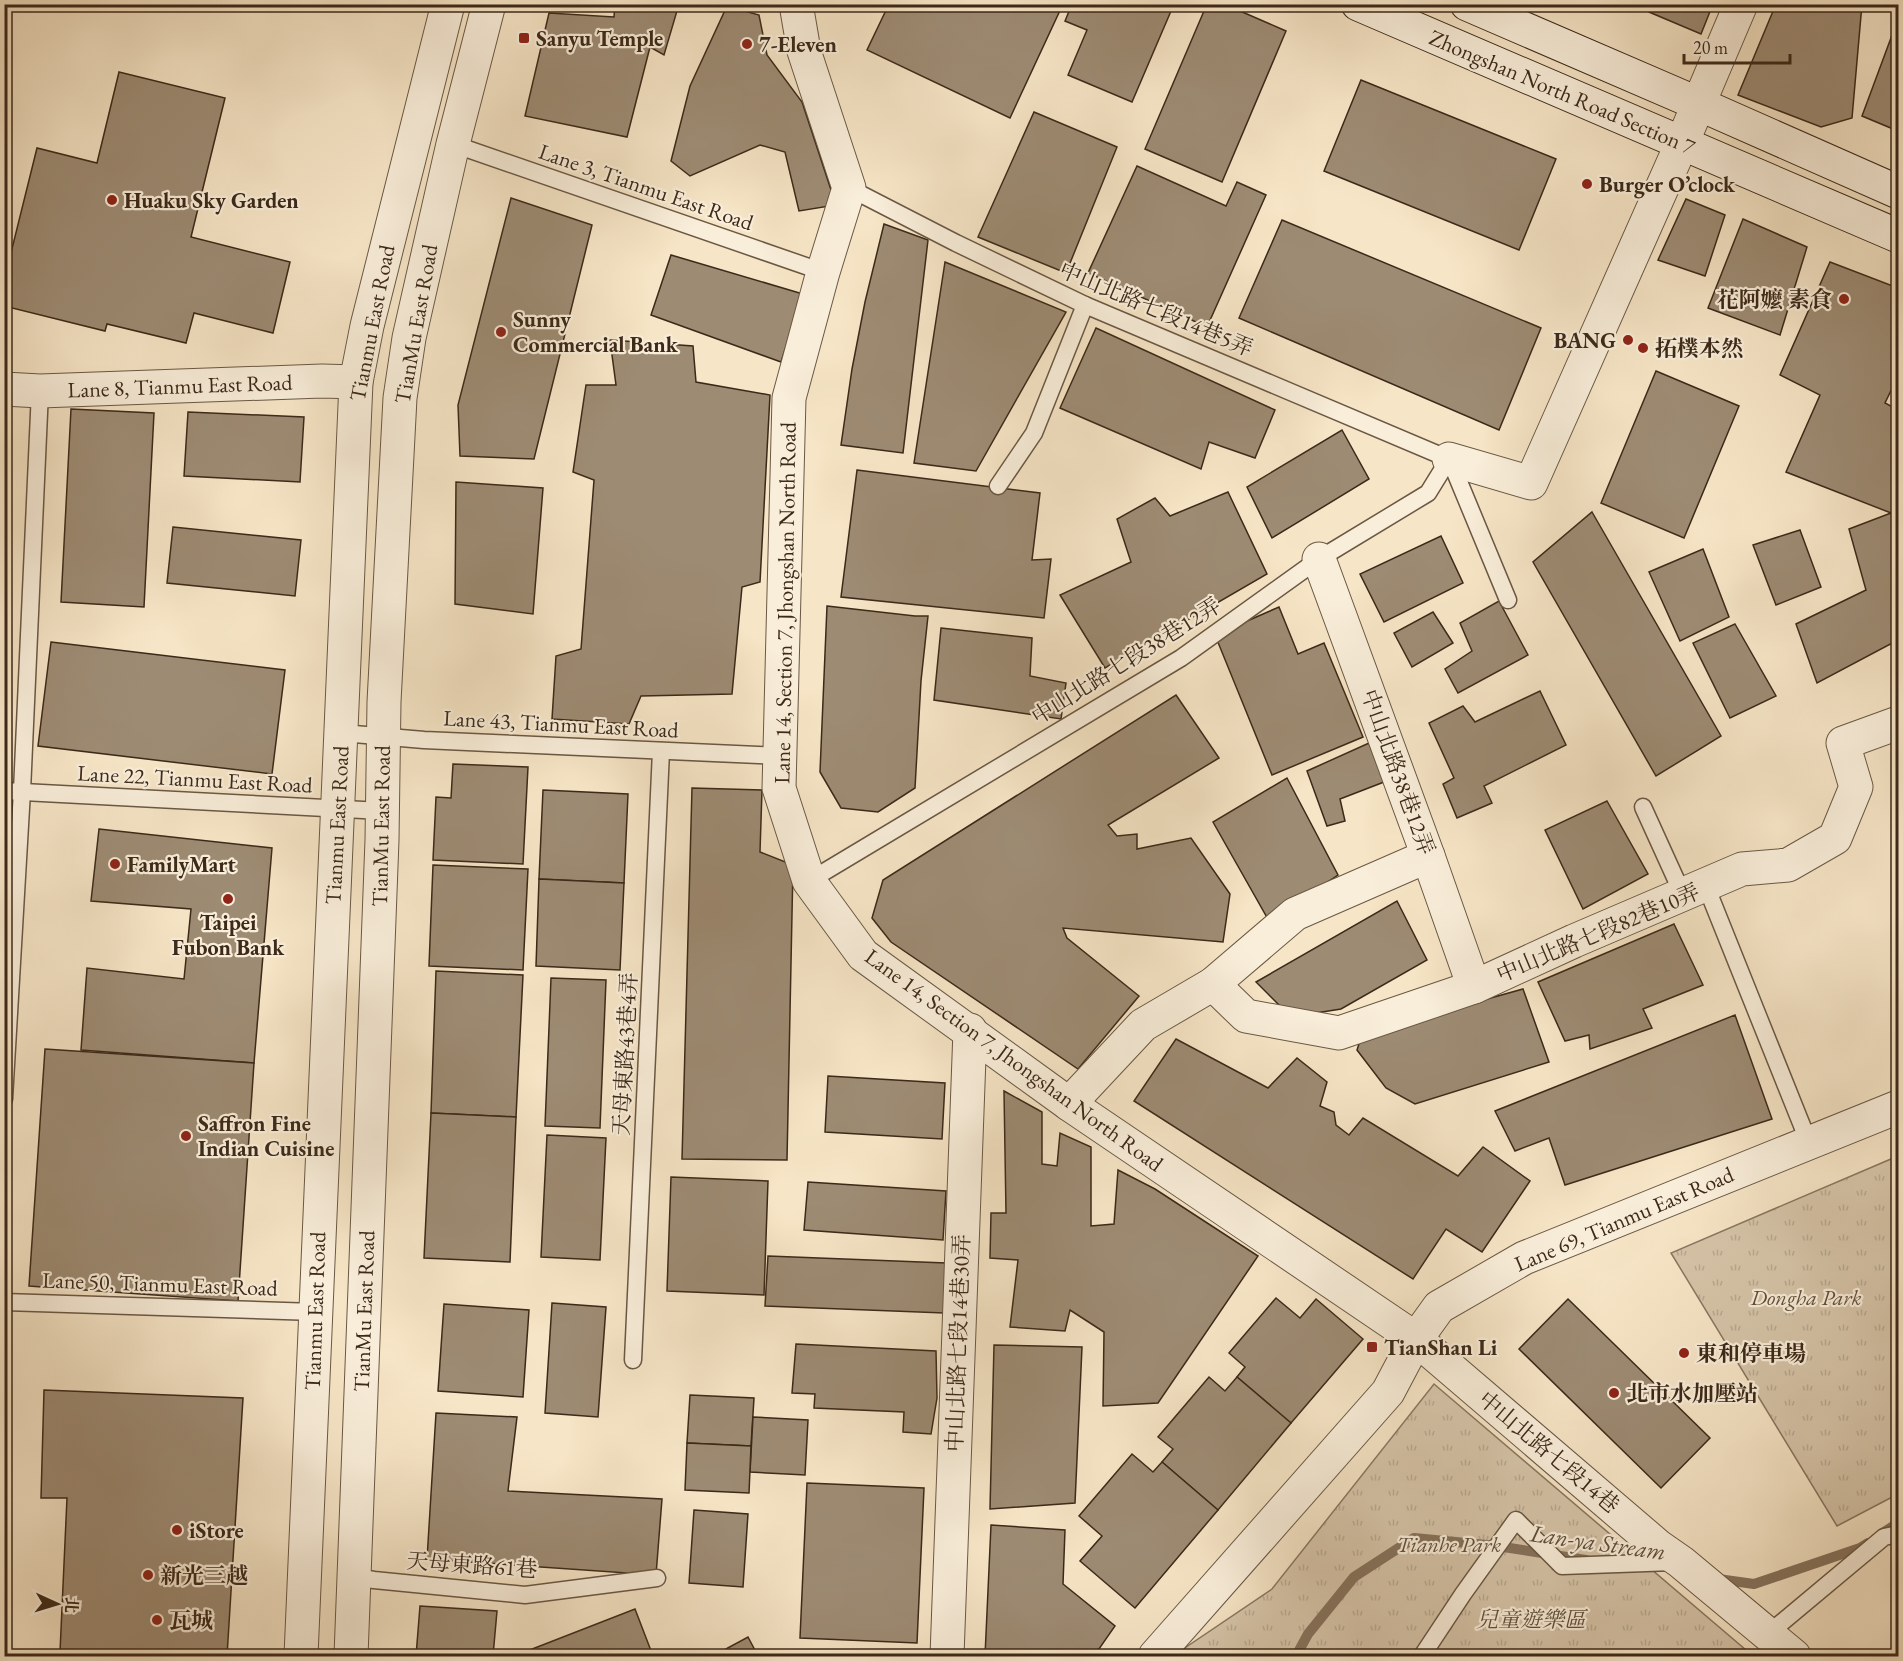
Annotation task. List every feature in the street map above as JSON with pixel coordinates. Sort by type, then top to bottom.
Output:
[{"type":"street","name":"Tianmu East Road","points":[[302,1656],[356,382],[367,326],[448,4]]},
{"type":"street","name":"TianMu East Road","points":[[351,1656],[383,737],[400,399],[409,338],[453,144],[489,4]]},
{"type":"street","points":[[796,4],[804,51],[849,188]]},
{"type":"street","name":"Zhongshan North Road Section 7","points":[[1358,4],[1899,236]]},
{"type":"street","name":"Zhongshan North Road Section 7","points":[[1467,4],[1899,192]]},
{"type":"street","points":[[1449,459],[1531,483],[1741,4]]},
{"type":"street","name":"Lane 14, Section 7, Jhongshan North Road","points":[[849,188],[789,398],[779,788],[808,881],[863,955],[1069,1104],[1416,1339]]},
{"type":"street","name":"Lane 8, Tianmu East Road","points":[[4,389],[40,391],[322,381],[356,382]]},
{"type":"street","name":"中山北路38巷12弄","points":[[1319,559],[1474,987]]},
{"type":"street","name":"中山北路七段82巷10弄","points":[[1213,984],[1246,1016],[1339,1033],[1474,987],[1574,941],[1742,869],[1788,865],[1835,838],[1856,787],[1843,743],[1899,723]]},
{"type":"street","points":[[1069,1104],[1143,1025],[1213,984],[1294,914],[1428,856]]},
{"type":"street","name":"中山北路七段14巷30弄","points":[[947,1656],[969,1030]]},
{"type":"street","name":"Lane 69, Tianmu East Road","points":[[1155,1656],[1388,1392],[1416,1339],[1439,1307],[1524,1258],[1899,1107]]},
{"type":"street","name":"中山北路七段14巷","points":[[1416,1339],[1658,1546],[1681,1562],[1794,1656]]},
{"type":"lane","name":"Lane 3, Tianmu East Road","points":[[453,144],[824,272]]},
{"type":"lane","name":"中山北路七段14巷5弄","points":[[849,188],[1085,305],[1449,459]]},
{"type":"lane","points":[[998,486],[1034,433],[1085,305]]},
{"type":"lane","points":[[4,1099],[22,791],[40,391]]},
{"type":"lane","name":"中山北路七段38巷12弄","points":[[808,881],[1180,658],[1319,559],[1428,493],[1449,459]]},
{"type":"lane","points":[[1449,459],[1508,600]]},
{"type":"lane","name":"Lane 43, Tianmu East Road","points":[[342,733],[383,737],[779,756]]},
{"type":"lane","name":"天母東路43巷4弄","points":[[633,1360],[662,751]]},
{"type":"lane","name":"Lane 22, Tianmu East Road","points":[[4,791],[382,811]]},
{"type":"lane","points":[[1643,807],[1694,890],[1809,1143]]},
{"type":"lane","name":"Lane 50, Tianmu East Road","points":[[4,1302],[315,1312]]},
{"type":"lane","points":[[1422,1656],[1516,1520],[1562,1566],[1681,1562]]},
{"type":"lane","points":[[1768,1634],[1884,1537],[1899,1534]]},
{"type":"lane","name":"天母東路61巷","points":[[355,1577],[525,1595],[657,1578]]},
{"type":"green space","name":"Dongha Park","points":[[1898,1156],[1898,1494],[1837,1526],[1671,1253]]},
{"type":"green space","name":"Tianhe Park","points":[[1434,1384],[1753,1656],[1173,1656],[1272,1589]]},
{"type":"building","points":[[615,4],[679,4],[664,55],[650,47],[627,137],[525,116],[549,13],[614,17]]},
{"type":"building","points":[[889,4],[1063,4],[1010,118],[867,50]]},
{"type":"building","points":[[1072,4],[1174,4],[1132,102],[1068,75],[1087,30],[1065,21]]},
{"type":"building","points":[[1207,4],[1224,4],[1286,31],[1222,182],[1145,149]]},
{"type":"building","points":[[1652,4],[1713,4],[1701,34],[1649,12]]},
{"type":"building","points":[[1776,4],[1862,4],[1852,118],[1821,127],[1738,95]]},
{"type":"building","points":[[727,6],[759,15],[767,55],[802,102],[836,205],[799,211],[785,152],[760,145],[690,176],[671,161],[690,86]]},
{"type":"building","points":[[1898,19],[1898,131],[1862,116]]},
{"type":"building","name":"Huaku Sky Garden","points":[[119,72],[225,98],[191,237],[290,262],[273,333],[194,313],[186,343],[107,324],[105,331],[4,306],[4,281],[37,148],[97,163]]},
{"type":"building","points":[[1361,80],[1556,159],[1519,250],[1324,171]]},
{"type":"building","points":[[1034,112],[1117,147],[1066,273],[978,237]]},
{"type":"building","points":[[1137,166],[1226,206],[1237,182],[1266,195],[1207,327],[1088,273]]},
{"type":"building","points":[[511,198],[592,225],[534,459],[460,456],[458,405]]},
{"type":"building","points":[[1686,199],[1725,215],[1705,276],[1658,260]]},
{"type":"building","points":[[1743,219],[1807,247],[1780,335],[1708,308]]},
{"type":"building","points":[[1282,220],[1541,328],[1499,430],[1239,318]]},
{"type":"building","points":[[884,224],[928,240],[903,453],[841,445],[865,302]]},
{"type":"building","points":[[671,255],[803,294],[781,362],[651,315]]},
{"type":"building","points":[[945,262],[1066,312],[976,471],[914,463]]},
{"type":"building","points":[[1830,262],[1898,288],[1898,376],[1885,403],[1898,410],[1898,492],[1891,513],[1786,472],[1820,395],[1780,375]]},
{"type":"building","points":[[1096,328],[1275,410],[1255,458],[1209,442],[1201,469],[1060,408]]},
{"type":"building","points":[[610,340],[693,346],[696,382],[770,395],[760,582],[742,587],[732,694],[641,696],[629,724],[552,719],[556,656],[581,649],[594,480],[573,472],[586,385],[616,385]]},
{"type":"building","points":[[1656,371],[1739,406],[1684,538],[1601,503]]},
{"type":"building","points":[[71,409],[154,413],[144,607],[61,602]]},
{"type":"building","points":[[188,412],[304,417],[300,482],[184,476]]},
{"type":"building","points":[[1342,430],[1369,479],[1272,538],[1247,487]]},
{"type":"building","points":[[857,470],[1040,493],[1032,560],[1051,559],[1044,618],[841,597]]},
{"type":"building","points":[[456,482],[543,488],[533,614],[455,604]]},
{"type":"building","points":[[1228,492],[1267,574],[1105,668],[1060,595],[1131,562],[1117,519],[1155,498],[1170,516]]},
{"type":"building","points":[[1592,512],[1721,736],[1656,776],[1533,562]]},
{"type":"building","points":[[1891,513],[1898,531],[1898,640],[1817,683],[1796,624],[1866,590],[1849,529]]},
{"type":"building","points":[[173,527],[301,540],[295,596],[167,583]]},
{"type":"building","points":[[1800,530],[1821,587],[1776,605],[1753,545]]},
{"type":"building","points":[[1441,536],[1463,583],[1384,622],[1360,574]]},
{"type":"building","points":[[1703,549],[1729,617],[1680,641],[1649,572]]},
{"type":"building","points":[[1499,601],[1528,655],[1458,693],[1445,669],[1472,651],[1460,623]]},
{"type":"building","points":[[827,606],[928,616],[921,681],[915,788],[878,812],[841,808],[820,772]]},
{"type":"building","points":[[1279,607],[1298,654],[1324,643],[1363,737],[1272,775],[1215,635]]},
{"type":"building","points":[[1433,612],[1453,643],[1412,667],[1394,633]]},
{"type":"building","points":[[1735,624],[1776,696],[1730,718],[1693,643]]},
{"type":"building","points":[[941,628],[1032,638],[1030,676],[1066,683],[1061,719],[934,700]]},
{"type":"building","points":[[51,642],[285,670],[272,774],[38,746]]},
{"type":"building","points":[[1540,691],[1566,745],[1484,786],[1492,803],[1457,818],[1443,784],[1454,778],[1429,723],[1463,706],[1475,722]]},
{"type":"building","points":[[1176,695],[1219,758],[1108,825],[1117,836],[1137,834],[1137,849],[1191,838],[1230,894],[1223,942],[1063,928],[1067,938],[1139,996],[1078,1069],[891,942],[872,918],[883,880]]},
{"type":"building","points":[[1369,743],[1384,782],[1340,799],[1345,821],[1327,826],[1307,771]]},
{"type":"building","points":[[453,764],[528,767],[523,864],[433,860],[436,797],[451,798]]},
{"type":"building","points":[[1287,778],[1338,875],[1269,921],[1213,822]]},
{"type":"building","points":[[692,788],[762,790],[760,852],[793,865],[787,1160],[682,1159]]},
{"type":"building","points":[[543,790],[628,794],[624,883],[539,879]]},
{"type":"building","points":[[1607,801],[1648,874],[1583,909],[1545,830]]},
{"type":"building","points":[[99,829],[272,848],[254,1063],[81,1050],[87,968],[184,979],[191,909],[91,901]]},
{"type":"building","points":[[433,865],[528,869],[523,970],[429,966]]},
{"type":"building","points":[[539,879],[624,883],[620,970],[536,966]]},
{"type":"building","points":[[1397,901],[1427,960],[1341,1009],[1291,1017],[1256,982]]},
{"type":"building","points":[[1674,924],[1703,985],[1643,1009],[1652,1028],[1590,1049],[1589,1035],[1565,1041],[1538,982]]},
{"type":"building","points":[[436,971],[523,975],[516,1117],[431,1113]]},
{"type":"building","points":[[551,978],[606,980],[600,1128],[545,1126]]},
{"type":"building","points":[[1523,989],[1549,1062],[1415,1104],[1386,1088],[1357,1050],[1362,1034]]},
{"type":"building","points":[[1735,1015],[1772,1119],[1565,1185],[1549,1138],[1515,1151],[1495,1111]]},
{"type":"building","points":[[1176,1039],[1268,1088],[1297,1058],[1327,1082],[1320,1106],[1334,1112],[1336,1125],[1349,1135],[1363,1118],[1458,1176],[1483,1147],[1530,1181],[1482,1252],[1446,1229],[1413,1279],[1134,1101]]},
{"type":"building","points":[[45,1049],[254,1063],[238,1301],[29,1286]]},
{"type":"building","points":[[828,1076],[945,1083],[942,1139],[825,1132]]},
{"type":"building","points":[[1004,1091],[1042,1112],[1042,1164],[1057,1166],[1060,1133],[1091,1147],[1091,1226],[1114,1224],[1118,1170],[1155,1189],[1258,1256],[1158,1403],[1103,1406],[1104,1332],[1070,1310],[1065,1331],[1010,1327],[1018,1260],[990,1258],[991,1213],[1006,1213]]},
{"type":"building","points":[[431,1113],[516,1117],[510,1262],[424,1258]]},
{"type":"building","points":[[547,1135],[606,1138],[600,1260],[541,1257]]},
{"type":"building","points":[[671,1177],[768,1181],[764,1295],[667,1291]]},
{"type":"building","points":[[808,1182],[946,1191],[943,1240],[804,1230]]},
{"type":"building","points":[[768,1256],[946,1263],[944,1313],[765,1306]]},
{"type":"building","points":[[1276,1298],[1300,1318],[1316,1299],[1363,1339],[1291,1423],[1237,1377],[1245,1367],[1229,1353]]},
{"type":"building","name":"北市水加壓站","points":[[1568,1299],[1710,1438],[1661,1488],[1519,1349]]},
{"type":"building","points":[[552,1303],[606,1307],[598,1417],[545,1413]]},
{"type":"building","points":[[444,1304],[529,1310],[523,1397],[438,1391]]},
{"type":"building","points":[[796,1344],[936,1351],[937,1398],[931,1434],[903,1432],[904,1412],[814,1408],[815,1394],[792,1393]]},
{"type":"building","points":[[994,1345],[1082,1347],[1075,1503],[990,1509]]},
{"type":"building","points":[[1209,1377],[1225,1391],[1237,1377],[1291,1423],[1218,1510],[1162,1462],[1173,1449],[1158,1437]]},
{"type":"building","name":"新光三越","points":[[44,1390],[243,1398],[227,1656],[35,1656],[35,1651],[60,1652],[67,1498],[41,1498]]},
{"type":"building","points":[[690,1395],[754,1398],[751,1446],[687,1443]]},
{"type":"building","points":[[436,1413],[517,1417],[508,1491],[662,1499],[656,1575],[427,1559]]},
{"type":"building","points":[[753,1417],[808,1420],[805,1475],[750,1472]]},
{"type":"building","points":[[687,1443],[751,1446],[749,1493],[685,1490]]},
{"type":"building","points":[[1132,1454],[1153,1472],[1162,1462],[1218,1510],[1135,1608],[1080,1561],[1102,1536],[1079,1516]]},
{"type":"building","points":[[807,1483],[924,1488],[917,1643],[800,1638]]},
{"type":"building","points":[[694,1510],[748,1514],[743,1587],[689,1583]]},
{"type":"building","points":[[991,1525],[1065,1530],[1063,1584],[1115,1626],[1099,1649],[1082,1656],[985,1656]]},
{"type":"building","points":[[420,1606],[497,1611],[493,1656],[416,1656]]},
{"type":"building","points":[[635,1609],[653,1656],[523,1656],[522,1653]]},
{"type":"building","points":[[748,1637],[758,1656],[713,1656]]},
{"type":"waterway","name":"Lan-ya Stream","points":[[1881,1534],[1898,1523]]},
{"type":"waterway","name":"Lan-ya Stream","points":[[1296,1656],[1308,1634],[1354,1577],[1414,1538],[1497,1546],[1586,1560]]},
{"type":"waterway","name":"Lan-ya Stream","points":[[1718,1579],[1754,1584],[1860,1548],[1868,1543]]},
{"type":"place","name":"Sanyu Temple","points":[[524,38]]},
{"type":"place","name":"7-Eleven","points":[[747,44]]},
{"type":"place","name":"Burger O’clock","points":[[1587,184]]},
{"type":"place","name":"Huaku Sky Garden","points":[[112,200]]},
{"type":"place","name":"花阿嬤 素食","points":[[1844,299]]},
{"type":"place","name":"Sunny Commercial Bank","points":[[501,332]]},
{"type":"place","name":"BANG","points":[[1628,340]]},
{"type":"place","name":"拓樸本然","points":[[1643,348]]},
{"type":"place","name":"FamilyMart","points":[[115,864]]},
{"type":"place","name":"Taipei Fubon Bank","points":[[228,899]]},
{"type":"place","name":"Saffron Fine Indian Cuisine","points":[[186,1136]]},
{"type":"place","name":"TianShan Li","points":[[1372,1347]]},
{"type":"place","name":"東和停車場","points":[[1684,1353]]},
{"type":"place","name":"北市水加壓站","points":[[1614,1393]]},
{"type":"place","name":"iStore","points":[[177,1530]]},
{"type":"place","name":"新光三越","points":[[148,1575]]},
{"type":"place","name":"瓦城","points":[[157,1620]]},
{"type":"park label","name":"兒童遊樂區","points":[[1531,1619]]}]
